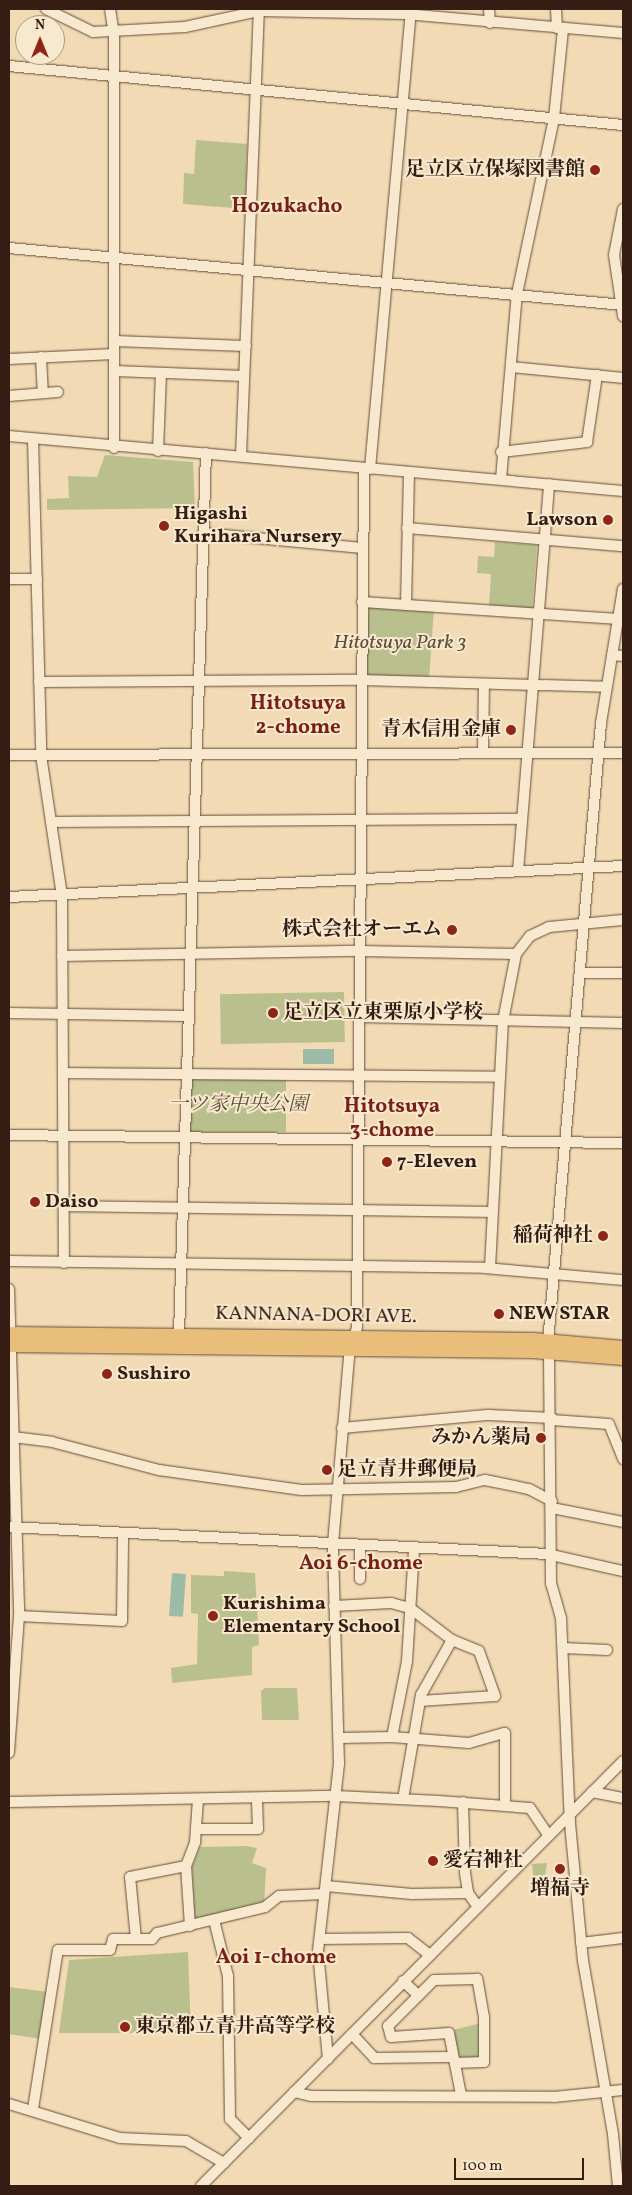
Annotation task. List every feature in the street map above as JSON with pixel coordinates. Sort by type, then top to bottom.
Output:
[{"type":"main road","name":"KANNANA-DORI AVE.","points":[[10,1340],[179,1335],[354,1342]]},
{"type":"main road","name":"KANNANA-DORI AVE.","points":[[10,1340],[354,1342],[623,1348]]},
{"type":"main road","name":"KANNANA-DORI AVE.","points":[[550,1346],[623,1358]]},
{"type":"street","points":[[46,9],[93,32],[185,27],[258,10],[411,12],[490,23],[623,32]]},
{"type":"street","points":[[110,9],[114,76],[114,448]]},
{"type":"street","points":[[489,9],[490,23]]},
{"type":"street","points":[[501,479],[501,452],[517,294],[554,118],[560,28],[556,9]]},
{"type":"street","points":[[241,456],[258,10]]},
{"type":"street","points":[[328,2059],[320,1939],[336,1796],[339,1738],[333,1544],[342,1428],[354,1342],[358,1268],[362,548],[367,468],[411,12]]},
{"type":"street","points":[[9,66],[623,125]]},
{"type":"street","points":[[623,212],[619,255],[623,316]]},
{"type":"street","points":[[9,248],[622,305]]},
{"type":"street","points":[[114,341],[246,346]]},
{"type":"street","points":[[9,359],[114,354]]},
{"type":"street","points":[[41,357],[43,393]]},
{"type":"street","points":[[511,367],[623,378]]},
{"type":"street","points":[[115,371],[244,376]]},
{"type":"street","points":[[158,450],[161,373]]},
{"type":"street","points":[[501,452],[587,442],[597,375]]},
{"type":"street","points":[[9,396],[58,392]]},
{"type":"street","points":[[9,436],[114,448],[206,453],[623,490]]},
{"type":"street","points":[[33,438],[41,755],[62,896],[64,1263]]},
{"type":"street","points":[[179,1335],[184,1074],[206,453]]},
{"type":"street","points":[[406,604],[409,472]]},
{"type":"street","points":[[518,871],[549,484]]},
{"type":"street","points":[[407,528],[623,546]]},
{"type":"street","points":[[203,533],[362,548]]},
{"type":"street","points":[[9,579],[37,579]]},
{"type":"street","points":[[618,2186],[580,1942],[570,1814],[563,1648],[551,1584],[552,1419],[550,1346],[554,1270],[587,924],[598,753],[606,686],[623,589]]},
{"type":"street","points":[[362,602],[538,612],[618,619]]},
{"type":"street","points":[[612,655],[623,656]]},
{"type":"street","points":[[39,682],[361,680],[484,685],[606,686]]},
{"type":"street","points":[[483,753],[484,685]]},
{"type":"street","points":[[9,755],[623,753]]},
{"type":"street","points":[[51,822],[522,819]]},
{"type":"street","points":[[9,897],[191,890],[360,879],[623,866]]},
{"type":"street","points":[[490,1268],[491,1212],[503,1021],[516,954],[540,930],[623,920]]},
{"type":"street","points":[[62,956],[360,951],[516,954]]},
{"type":"street","points":[[582,972],[623,973]]},
{"type":"street","points":[[9,1013],[186,1016]]},
{"type":"street","points":[[359,1017],[623,1023]]},
{"type":"street","points":[[64,1073],[500,1077]]},
{"type":"street","points":[[9,1135],[623,1143]]},
{"type":"street","points":[[64,1206],[491,1212]]},
{"type":"street","points":[[9,1261],[358,1268],[490,1268],[554,1270],[623,1280]]},
{"type":"street","points":[[9,1289],[13,1437],[12,1527],[19,1616],[9,1753]]},
{"type":"street","points":[[342,1428],[489,1415],[609,1424],[623,1459]]},
{"type":"street","points":[[13,1437],[52,1442],[159,1470],[302,1490],[337,1491],[456,1487],[485,1480],[529,1489],[552,1504],[623,1522]]},
{"type":"street","points":[[12,1527],[552,1555],[623,1571]]},
{"type":"street","points":[[19,1616],[122,1621],[123,1533]]},
{"type":"street","points":[[360,1546],[360,1579]]},
{"type":"street","points":[[392,1737],[407,1661],[414,1548]]},
{"type":"street","points":[[334,1606],[391,1603],[410,1608],[452,1640],[479,1651],[495,1696],[420,1701]]},
{"type":"street","points":[[403,1799],[412,1738],[420,1701],[452,1640]]},
{"type":"street","points":[[563,1648],[608,1650]]},
{"type":"street","points":[[339,1738],[392,1737],[469,1744],[505,1733],[505,1805]]},
{"type":"street","points":[[201,2186],[623,1761]]},
{"type":"street","points":[[592,1792],[623,1798]]},
{"type":"street","points":[[9,1802],[336,1796],[463,1802],[530,1808],[548,1835]]},
{"type":"street","points":[[196,1830],[258,1829],[257,1798]]},
{"type":"street","points":[[190,1926],[186,1866],[196,1830],[198,1799]]},
{"type":"street","points":[[463,1802],[468,1893],[478,1906]]},
{"type":"street","points":[[136,1939],[130,1877],[186,1866]]},
{"type":"street","points":[[33,2109],[58,1950],[110,1950],[113,1939],[152,1939],[157,1933],[265,1907],[279,1896],[325,1890],[404,1894],[468,1893]]},
{"type":"street","points":[[214,1920],[228,1976],[230,2119],[249,2138]]},
{"type":"street","points":[[320,1939],[408,1938],[430,1955]]},
{"type":"street","points":[[580,1942],[623,1938]]},
{"type":"street","points":[[352,2034],[374,2058],[453,2060],[484,2062],[484,2018],[477,1979],[434,1980],[388,2026],[391,2036],[449,2033],[453,2060],[461,2095]]},
{"type":"street","points":[[403,1982],[418,1995]]},
{"type":"street","points":[[294,2092],[311,2096],[604,2093],[623,2090]]},
{"type":"street","points":[[9,2104],[33,2109],[120,2138],[186,2141],[224,2163]]},
{"type":"green space","points":[[196,140],[247,144],[245,209],[183,204],[184,173],[194,174]]},
{"type":"green space","points":[[105,455],[193,462],[195,508],[47,510],[47,499],[69,498],[68,476],[97,477]]},
{"type":"green space","points":[[495,542],[537,545],[532,608],[489,606],[491,574],[477,573],[478,556],[494,557]]},
{"type":"green space","name":"Hitotsuya Park 3","points":[[369,606],[434,611],[429,681],[364,677]]},
{"type":"green space","points":[[344,992],[345,1042],[221,1044],[220,994]]},
{"type":"green space","name":"一ツ家中央公園","points":[[189,1079],[286,1079],[286,1132],[189,1132]]},
{"type":"green space","points":[[224,1571],[255,1573],[259,1645],[252,1647],[252,1675],[172,1683],[171,1668],[197,1664],[198,1614],[191,1613],[191,1575],[224,1576]]},
{"type":"green space","points":[[265,1688],[297,1688],[299,1720],[262,1720],[261,1691]]},
{"type":"green space","points":[[246,1846],[257,1848],[252,1863],[266,1868],[264,1905],[198,1919],[194,1916],[192,1867],[200,1847]]},
{"type":"green space","points":[[547,1863],[543,1890],[535,1890],[532,1864]]},
{"type":"green space","points":[[188,1952],[191,2033],[59,2033],[69,1960]]},
{"type":"green space","points":[[9,1987],[48,1992],[41,2039],[9,2034]]},
{"type":"green space","points":[[481,2023],[480,2058],[455,2057],[453,2030]]},
{"type":"shaded area","points":[[303,1049],[334,1049],[334,1064],[303,1064]]},
{"type":"shaded area","points":[[172,1573],[186,1574],[183,1617],[169,1616]]},
{"type":"place","name":"足立区立保塚図書館","points":[[595,170]]},
{"type":"place","name":"Lawson","points":[[608,520]]},
{"type":"place","name":"Higashi Kurihara Nursery","points":[[164,526]]},
{"type":"place","name":"青木信用金庫","points":[[511,730]]},
{"type":"place","name":"株式会社オーエム","points":[[452,930]]},
{"type":"place","name":"足立区立東栗原小学校","points":[[273,1013]]},
{"type":"place","name":"7-Eleven","points":[[387,1162]]},
{"type":"place","name":"Daiso","points":[[35,1202]]},
{"type":"place","name":"稲荷神社","points":[[603,1236]]},
{"type":"place","name":"NEW STAR","points":[[499,1314]]},
{"type":"place","name":"Sushiro","points":[[107,1374]]},
{"type":"place","name":"みかん薬局","points":[[541,1438]]},
{"type":"place","name":"足立青井郵便局","points":[[327,1470]]},
{"type":"place","name":"Kurishima Elementary School","points":[[213,1616]]},
{"type":"place","name":"愛宕神社","points":[[433,1861]]},
{"type":"place","name":"増福寺","points":[[560,1869]]},
{"type":"place","name":"東京都立青井高等学校","points":[[125,2027]]},
{"type":"district","name":"Hozukacho","points":[[287,207]]},
{"type":"district","name":"Hitotsuya 2-chome","points":[[298,716]]},
{"type":"district","name":"Hitotsuya 3-chome","points":[[392,1119]]},
{"type":"district","name":"Aoi 6-chome","points":[[361,1564]]},
{"type":"district","name":"Aoi 1-chome","points":[[276,1958]]}]
